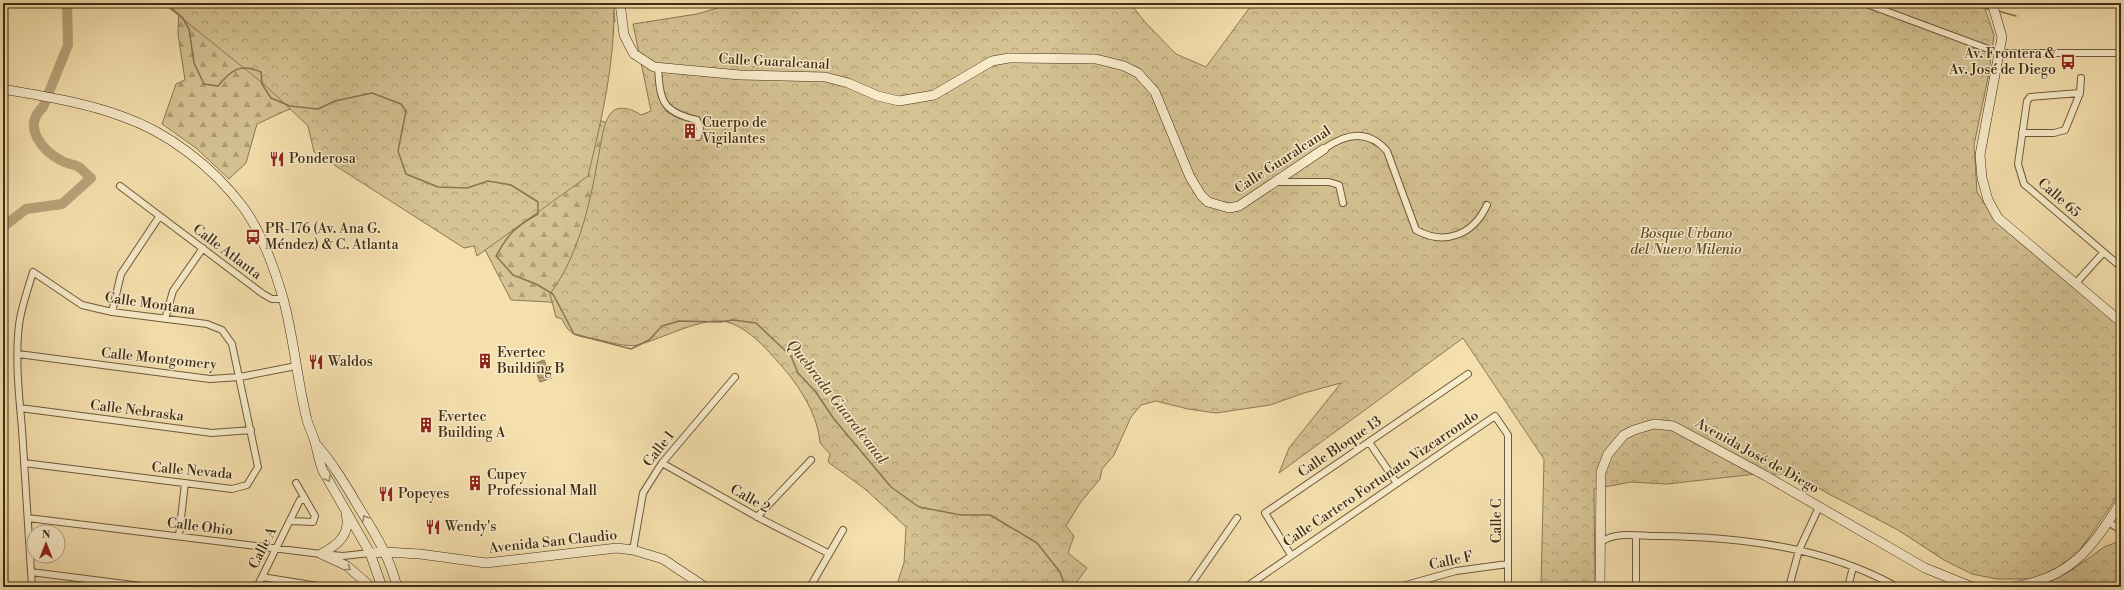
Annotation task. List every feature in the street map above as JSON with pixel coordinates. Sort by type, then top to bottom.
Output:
[{"type":"street","name":"Calle Guaralcanal","points":[[620,3],[624,35],[631,50],[644,61],[658,67],[740,75],[825,77],[848,83],[878,96],[899,101],[934,95],[992,61],[1009,58],[1096,59],[1124,66],[1138,73],[1155,92],[1190,177],[1201,195],[1208,202],[1229,208],[1240,206],[1337,139],[1361,135],[1379,142],[1387,151],[1416,230],[1428,237],[1446,237],[1460,234],[1471,228],[1480,219],[1487,205]]},
{"type":"street","points":[[1864,3],[1999,53],[2121,53]]},
{"type":"street","points":[[1992,4],[2002,37],[1980,155],[1982,178],[1988,200],[1998,218],[2121,322]]},
{"type":"street","points":[[658,67],[660,93],[664,104],[670,110],[682,116],[697,120],[700,128],[698,137]]},
{"type":"street","points":[[2022,133],[2054,133],[2065,130],[2080,93],[2081,78]]},
{"type":"street","points":[[3,91],[25,93],[72,102],[122,116],[154,130],[186,151],[221,181],[243,208],[265,246],[283,298],[307,420],[315,442],[317,458],[370,553],[382,587]]},
{"type":"street","name":"Calle 65","points":[[2080,93],[2030,96],[2026,105],[2018,164],[2024,184],[2121,267]]},
{"type":"street","points":[[1275,182],[1329,182],[1339,185],[1343,203]]},
{"type":"street","name":"Calle Atlanta","points":[[120,186],[159,217],[263,294],[272,299],[283,298]]},
{"type":"street","points":[[112,312],[121,274],[159,217]]},
{"type":"street","points":[[165,319],[173,291],[202,248]]},
{"type":"street","points":[[2075,284],[2103,253]]},
{"type":"street","name":"Calle Montana","points":[[18,354],[19,325],[33,272],[82,305],[112,312],[207,324],[222,330],[232,344],[240,377]]},
{"type":"street","points":[[18,354],[20,408],[32,587]]},
{"type":"street","name":"Calle Montgomery","points":[[18,354],[210,379],[240,377],[296,366]]},
{"type":"street","name":"Calle Bloque 13","points":[[1291,554],[1265,513],[1468,374]]},
{"type":"street","name":"Calle Nevada","points":[[24,463],[232,489],[247,484],[258,467],[240,377]]},
{"type":"street","name":"Calle 1","points":[[633,550],[643,493],[662,462],[734,377]]},
{"type":"street","name":"Calle Nebraska","points":[[20,408],[212,433],[251,430]]},
{"type":"street","name":"Calle Cartero Fortunato Vizcarrondo","points":[[1246,587],[1291,554],[1495,416],[1508,435],[1509,455]]},
{"type":"street","name":"Avenida José de Diego","points":[[1600,587],[1601,472],[1608,454],[1624,435],[1634,430],[1654,424],[1673,426],[1925,568],[1972,587]]},
{"type":"street","points":[[315,442],[336,469],[385,552],[396,587]]},
{"type":"street","points":[[1369,442],[1396,482]]},
{"type":"street","name":"Calle C","points":[[1508,587],[1509,455]]},
{"type":"street","points":[[757,517],[810,460]]},
{"type":"street","name":"Calle 2","points":[[662,462],[757,517],[828,553]]},
{"type":"street","points":[[179,536],[185,483]]},
{"type":"street","points":[[291,521],[313,522],[315,516],[296,484]]},
{"type":"street","name":"Calle A","points":[[257,587],[291,521],[300,500],[305,500]]},
{"type":"street","points":[[2013,587],[2037,583],[2047,579],[2080,558],[2108,522],[2121,502]]},
{"type":"street","points":[[321,554],[335,547],[346,534],[348,522],[344,506]]},
{"type":"street","points":[[1789,587],[1799,550],[1819,507]]},
{"type":"street","name":"Calle Ohio","points":[[28,518],[321,554],[344,556],[370,553]]},
{"type":"street","points":[[1189,587],[1237,518]]},
{"type":"street","points":[[2108,522],[2121,530]]},
{"type":"street","points":[[810,587],[828,553],[843,530]]},
{"type":"street","points":[[1601,542],[1609,536],[1636,536],[1714,537],[1766,544],[1799,550],[1853,567],[1897,587]]},
{"type":"street","points":[[1636,536],[1636,587]]},
{"type":"street","name":"Avenida San Claudio","points":[[370,553],[385,552],[486,564],[610,549],[633,550],[662,559],[705,587]]},
{"type":"street","points":[[321,554],[347,566],[370,587]]},
{"type":"street","name":"Calle F","points":[[1400,587],[1456,571],[1508,564]]},
{"type":"street","points":[[1848,587],[1853,567]]},
{"type":"street","points":[[31,572],[149,587]]},
{"type":"street","points":[[262,577],[324,587]]},
{"type":"green space","points":[[163,3],[614,3],[614,25],[607,90],[588,176],[477,256],[474,246],[464,248],[314,152],[308,126],[265,85]]},
{"type":"green space","points":[[179,3],[613,3],[615,22],[575,26],[567,110],[617,126],[587,321],[550,302],[511,300],[482,244],[344,92],[285,111],[257,124],[246,163],[229,179],[196,148],[162,124],[176,84],[185,80],[178,34]]},
{"type":"green space","name":"Bosque Urbano del Nuevo Milenio","points":[[735,3],[1130,3],[1145,22],[1176,54],[1206,67],[1253,3],[1983,3],[1994,35],[1989,73],[1974,145],[1977,192],[1996,221],[2121,328],[2121,491],[2074,559],[2037,579],[1997,579],[1972,574],[1944,560],[1898,530],[1827,493],[1795,474],[1756,474],[1667,484],[1631,482],[1594,489],[1595,587],[1541,587],[1544,459],[1463,338],[1279,473],[1289,448],[1341,383],[1304,393],[1270,405],[1216,413],[1188,409],[1156,401],[1141,405],[1131,417],[1114,455],[1102,469],[1100,479],[1080,503],[1066,526],[1074,536],[1068,553],[1087,568],[1073,587],[896,587],[904,563],[906,527],[865,489],[828,462],[830,454],[820,443],[819,433],[813,414],[803,395],[785,370],[752,335],[735,325],[718,321],[695,325],[647,342],[628,346],[575,335],[568,329],[562,319],[556,317],[550,294],[561,278],[577,243],[593,186],[607,118],[613,111],[620,108],[635,111],[641,115],[651,111],[633,24],[697,14]]},
{"type":"green space","points":[[2121,542],[2121,587],[2040,587],[2075,568],[2104,547]]},
{"type":"shaded area","points":[[544,360],[552,378],[540,382],[533,364]]},
{"type":"waterway","points":[[3,227],[26,209],[62,204],[91,178],[79,167],[66,163],[47,151],[41,144],[34,130],[34,122],[37,114],[43,107],[68,45],[67,3]]},
{"type":"waterway","name":"Quebrada Guaralcanal","points":[[165,3],[182,17],[189,29],[194,63],[204,84],[218,86],[227,76],[236,70],[242,68],[254,69],[261,72],[262,84],[271,98],[290,106],[318,109],[335,101],[372,93],[401,104],[406,111],[398,151],[406,174],[438,187],[467,188],[488,181],[511,185],[538,202],[538,214],[513,231],[496,256],[513,275],[536,284],[553,294],[574,334],[631,349],[649,340],[662,326],[679,321],[720,322],[733,320],[756,323],[791,356],[798,373],[815,391],[834,419],[891,487],[919,507],[961,515],[990,515],[1037,543],[1060,572],[1064,583],[1062,587]]},
{"type":"waterway","points":[[1965,3],[1991,10]]},
{"type":"waterway","points":[[1998,11],[2016,16]]},
{"type":"place","name":"Av. Frontera & Av. José de Diego","points":[[2068,62]]},
{"type":"place","name":"Cuerpo de Vigilantes","points":[[690,131]]},
{"type":"place","name":"Ponderosa","points":[[277,159]]},
{"type":"place","name":"PR-176 (Av. Ana G. Méndez) & C. Atlanta","points":[[253,237]]},
{"type":"place","name":"Evertec Building B","points":[[485,361]]},
{"type":"place","name":"Waldos","points":[[316,362]]},
{"type":"place","name":"Evertec Building A","points":[[426,425]]},
{"type":"place","name":"Cupey Professional Mall","points":[[475,483]]},
{"type":"place","name":"Popeyes","points":[[386,494]]},
{"type":"place","name":"Wendy's","points":[[433,527]]}]
